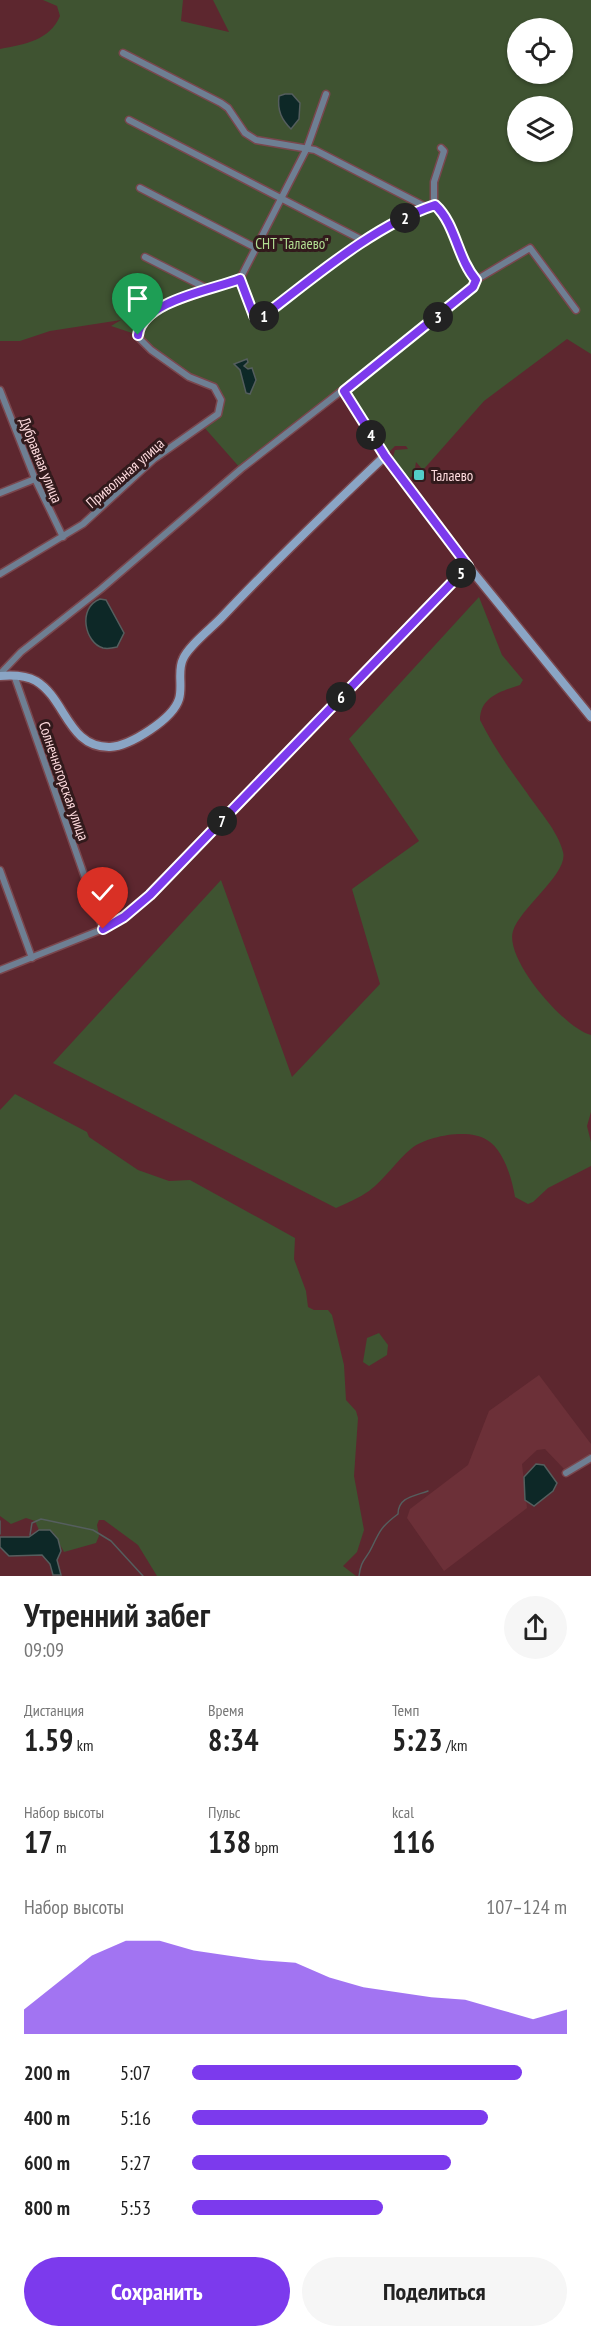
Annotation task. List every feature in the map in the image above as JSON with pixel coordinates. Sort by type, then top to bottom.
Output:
[{"type":"street","points":[[123,53],[221,103],[228,108],[245,133],[256,140],[292,148],[307,148],[431,206],[443,214],[460,255],[476,280]]},
{"type":"street","points":[[145,257],[210,290],[240,279],[307,148],[326,94]]},
{"type":"street","points":[[129,120],[366,242]]},
{"type":"street","points":[[431,206],[434,182],[444,152],[441,148]]},
{"type":"street","points":[[140,188],[256,248]]},
{"type":"street","points":[[240,279],[254,316],[262,317],[327,268],[390,225],[431,206]]},
{"type":"street","points":[[0,675],[21,652],[101,589],[241,469],[466,294],[476,280],[530,248],[576,310]]},
{"type":"street","name":"Привольная улица","points":[[0,574],[63,537],[99,512],[154,459],[214,418],[222,408],[219,392],[214,387],[189,377],[151,350],[138,335],[140,325],[159,307],[210,290]]},
{"type":"street","name":"Дубравная улица","points":[[0,390],[35,479],[63,537]]},
{"type":"street","points":[[344,391],[385,456],[468,566],[591,717]]},
{"type":"street","points":[[0,675],[14,675],[36,681],[85,741],[99,746],[113,747],[137,738],[161,721],[179,702],[183,658],[286,549],[385,456]]},
{"type":"street","points":[[0,493],[35,479]]},
{"type":"street","points":[[0,970],[103,929],[124,917],[150,895],[468,566]]},
{"type":"street","name":"Солнечногорская улица","points":[[14,675],[103,929]]},
{"type":"street","points":[[0,870],[32,958]]},
{"type":"street","points":[[566,1473],[591,1458]]},
{"type":"shaded area","points":[[539,1375],[591,1444],[591,1453],[564,1469],[545,1449],[537,1450],[522,1464],[527,1508],[444,1571],[407,1518],[410,1509],[468,1465],[489,1411]]},
{"type":"green space","name":"СНТ \"Талаево\"","points":[[43,0],[183,0],[181,21],[229,32],[213,0],[591,0],[591,354],[567,339],[484,401],[423,470],[416,462],[414,474],[408,480],[392,460],[395,450],[408,449],[406,446],[395,446],[385,456],[343,391],[241,469],[203,426],[218,414],[219,392],[196,380],[151,350],[138,335],[111,326],[121,320],[50,331],[20,341],[0,341],[0,49],[27,43],[43,36],[50,31],[60,16],[57,6]]},
{"type":"green space","points":[[479,597],[502,655],[523,680],[520,685],[488,700],[481,712],[480,720],[502,758],[553,829],[563,852],[559,870],[525,911],[513,931],[513,943],[527,975],[539,991],[567,1020],[591,1035],[591,1112],[587,1126],[591,1142],[591,1166],[548,1188],[528,1204],[515,1197],[503,1158],[493,1145],[479,1136],[449,1135],[428,1140],[412,1148],[369,1191],[336,1208],[53,1063],[221,880],[292,1077],[380,984],[352,889],[419,841],[349,739]]},
{"type":"green space","points":[[15,1094],[87,1132],[89,1137],[138,1170],[169,1181],[190,1180],[295,1238],[294,1259],[306,1291],[308,1307],[314,1310],[328,1310],[332,1315],[344,1365],[346,1400],[356,1411],[358,1418],[354,1476],[364,1530],[357,1552],[343,1566],[356,1576],[157,1576],[138,1545],[104,1520],[99,1520],[97,1525],[99,1536],[96,1543],[64,1552],[53,1532],[39,1530],[35,1521],[26,1518],[11,1524],[0,1516],[0,1110]]},
{"type":"green space","points":[[379,1333],[388,1345],[387,1355],[369,1366],[363,1362],[367,1338]]},
{"type":"water","points":[[292,94],[300,103],[299,119],[291,129],[283,119],[279,106],[279,96]]},
{"type":"water","points":[[247,359],[248,362],[244,366],[248,369],[252,368],[256,380],[250,394],[246,393],[240,370],[234,364]]},
{"type":"water","points":[[100,599],[106,600],[124,633],[117,647],[103,648],[92,640],[88,633],[86,617],[88,610]]},
{"type":"water","points":[[536,1464],[544,1465],[557,1483],[553,1491],[534,1506],[525,1500],[524,1477]]},
{"type":"water","points":[[39,1530],[50,1530],[58,1539],[61,1551],[57,1560],[61,1575],[53,1575],[50,1564],[42,1555],[9,1556],[0,1547],[0,1537],[29,1537]]},
{"type":"waterway","points":[[359,1576],[362,1563],[380,1532],[398,1514],[401,1504],[408,1498],[428,1491]]},
{"type":"waterway","points":[[30,1535],[32,1523],[41,1519],[93,1530],[111,1541],[143,1576]]},
{"type":"waterway","points":[[0,1521],[0,1534]]},
{"type":"place","name":"Талаево","points":[[419,475]]},
{"type":"route","points":[[103,929],[124,917],[150,895],[468,566],[385,456],[344,391],[473,287],[476,280],[460,255],[443,214],[435,205],[390,225],[327,268],[262,317],[254,316],[251,311],[240,279],[159,307],[140,325],[138,335]]}]
